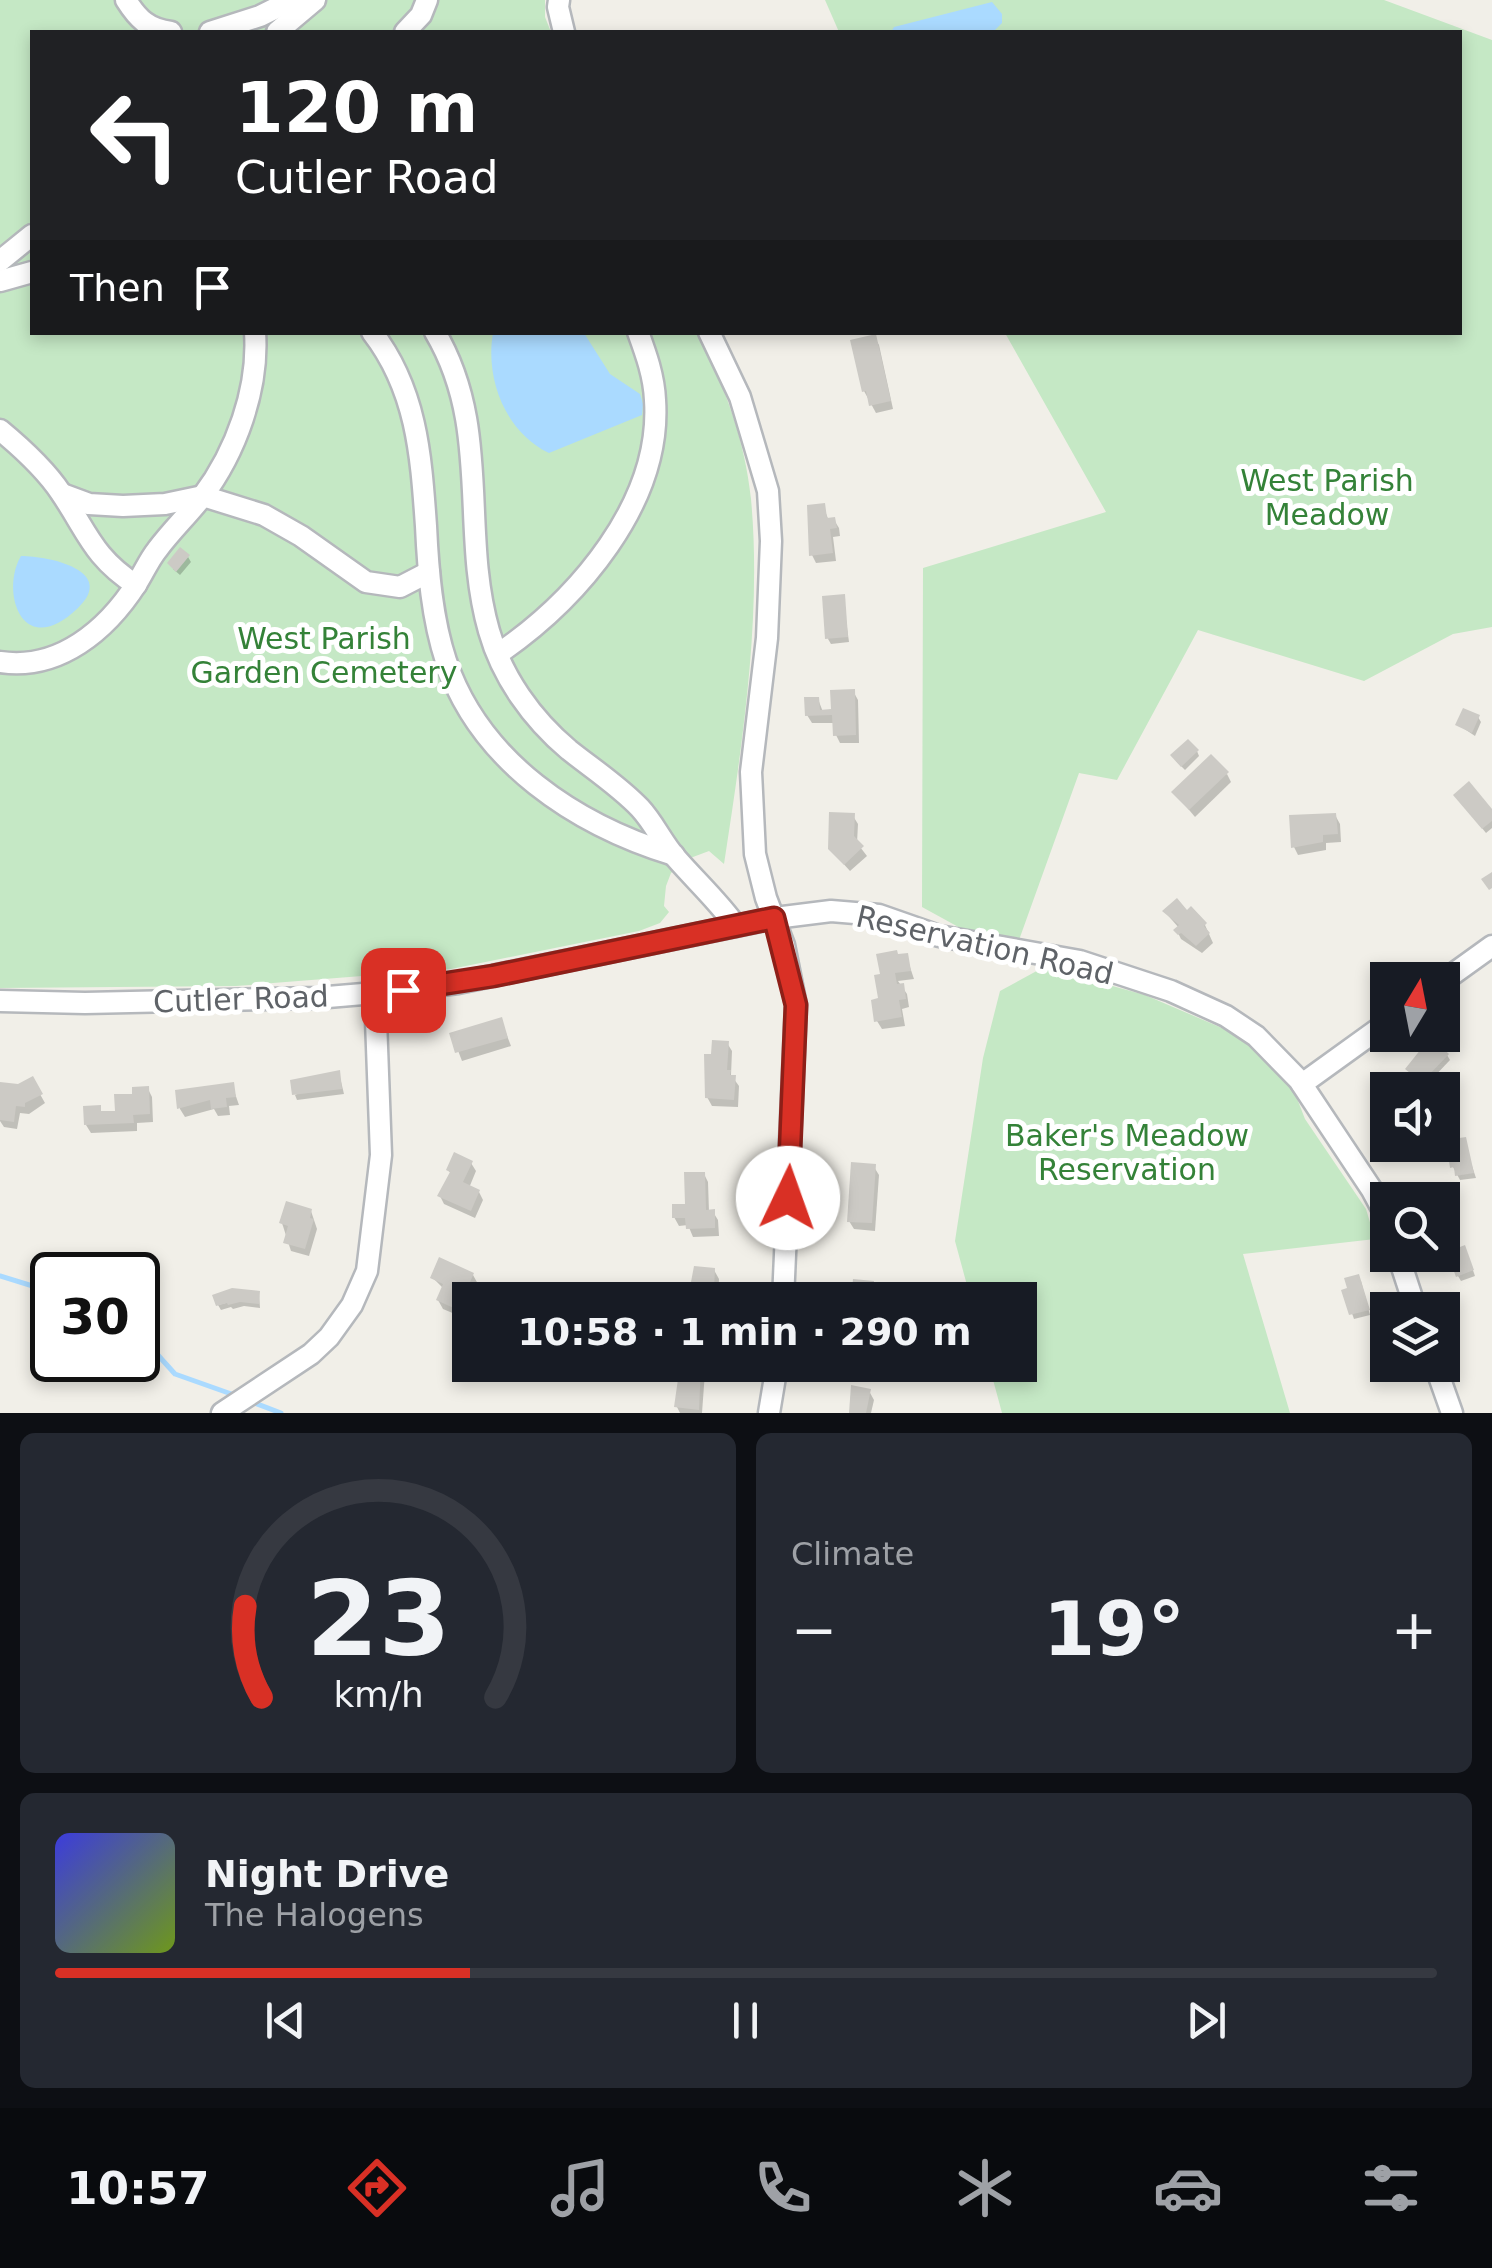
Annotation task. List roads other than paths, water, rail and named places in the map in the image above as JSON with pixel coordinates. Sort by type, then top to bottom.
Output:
[{"type":"street","points":[[126,0],[138,19],[157,30]]},
{"type":"street","points":[[216,30],[260,16],[292,0]]},
{"type":"street","points":[[279,30],[315,0]]},
{"type":"street","points":[[407,30],[421,16],[427,0]]},
{"type":"street","points":[[560,0],[564,30]]},
{"type":"street","points":[[0,262],[30,237]]},
{"type":"street","points":[[0,281],[30,273]]},
{"type":"street","points":[[374,335],[402,380],[413,412],[429,572],[446,660],[474,714],[500,750],[533,784],[630,842],[674,856]]},
{"type":"street","points":[[437,335],[447,352],[468,419],[477,555],[489,631],[513,686],[531,712],[565,746],[640,808],[674,856],[712,894],[736,926]]},
{"type":"street","points":[[498,654],[545,620],[572,593],[594,566],[635,499],[647,466],[656,402],[650,365],[639,335]]},
{"type":"street","points":[[710,335],[740,397],[768,490],[768,638],[751,772],[755,854],[796,1005],[784,1282]]},
{"type":"street","points":[[0,662],[17,665],[50,660],[76,647],[100,628],[136,585],[152,557],[203,496],[250,400],[256,376],[252,337]]},
{"type":"street","points":[[0,430],[29,454],[62,494],[111,569],[136,585]]},
{"type":"street","points":[[62,494],[90,504],[123,506],[165,504],[203,496],[264,515],[366,582],[400,587],[429,572]]},
{"type":"street","name":"Reservation Road","points":[[774,918],[831,912],[879,915],[940,936],[1080,962],[1171,991],[1226,1016],[1256,1036],[1302,1084],[1370,1187]]},
{"type":"street","name":"Cutler Road","points":[[0,1001],[200,1001],[375,993],[458,983],[774,918]]},
{"type":"street","points":[[1460,969],[1492,946]]},
{"type":"street","points":[[222,1413],[311,1354],[329,1337],[352,1305],[367,1271],[382,1155],[375,993]]},
{"type":"street","points":[[1302,1084],[1370,1035]]},
{"type":"street","points":[[769,1413],[774,1382]]},
{"type":"street","points":[[1441,1382],[1452,1413]]},
{"type":"water","points":[[992,2],[1002,14],[1002,23],[995,30],[892,30]]},
{"type":"water","points":[[493,335],[585,335],[610,374],[640,394],[642,415],[549,453],[534,444],[510,418],[496,385]]},
{"type":"water","points":[[21,556],[75,568],[90,584],[88,595],[59,623],[43,628],[30,625],[15,602],[15,570]]},
{"type":"waterway","points":[[0,1276],[30,1285]]},
{"type":"waterway","points":[[160,1357],[175,1374],[237,1396]]},
{"type":"waterway","points":[[252,1402],[281,1413]]},
{"type":"park label","name":"West Parish Meadow","points":[[1327,497]]},
{"type":"park label","name":"West Parish Garden Cemetery","points":[[324,655]]},
{"type":"park label","name":"Baker's Meadow Reservation","points":[[1127,1152]]}]
